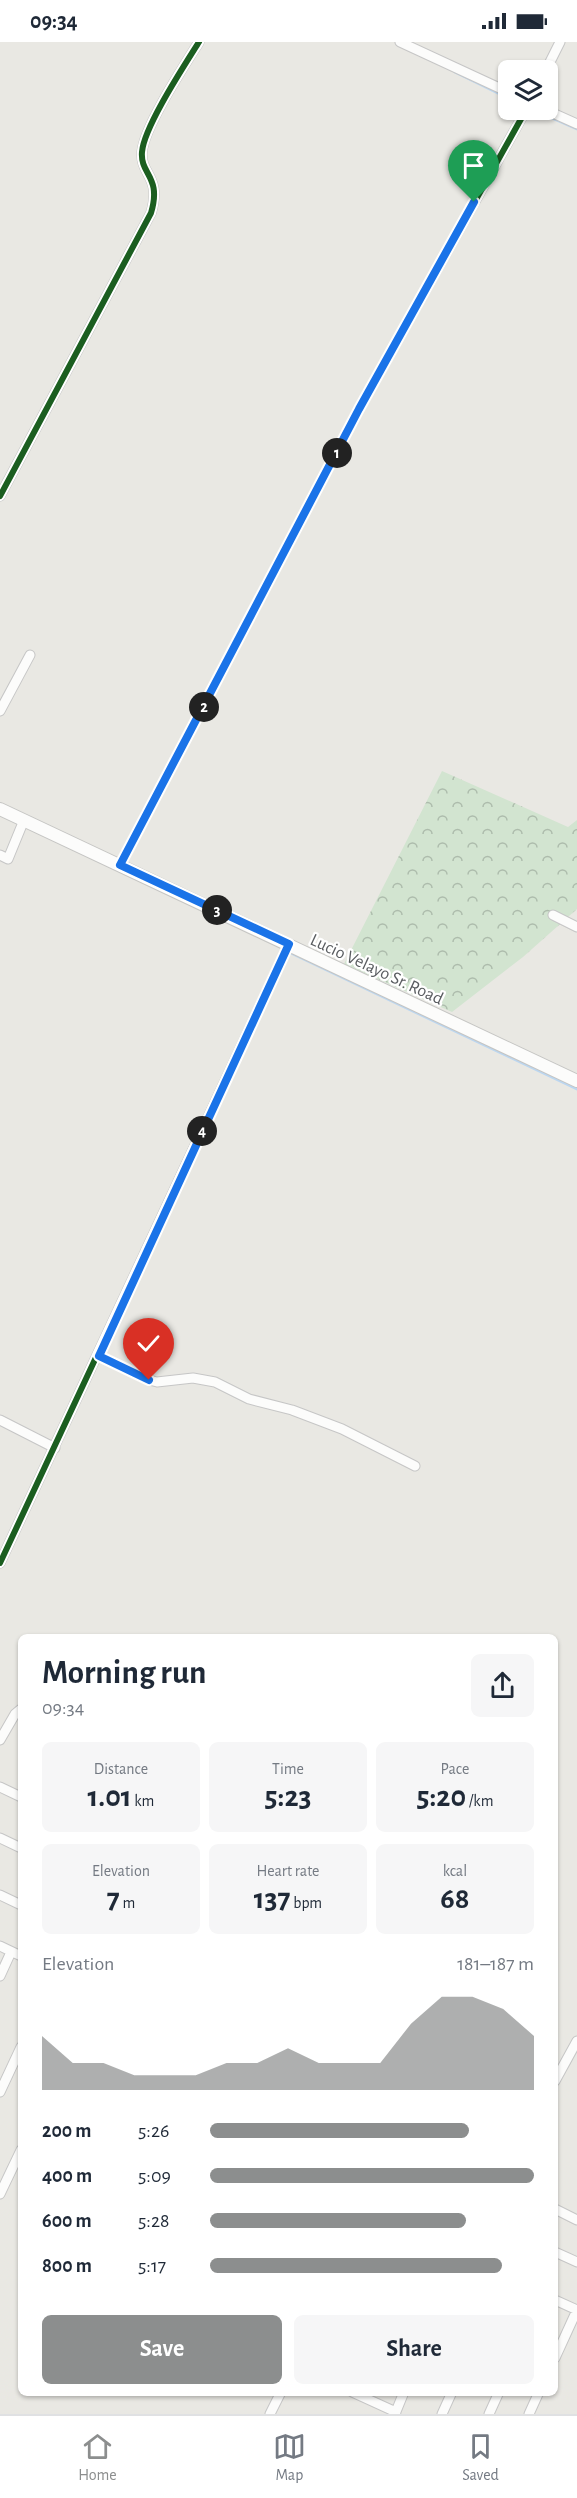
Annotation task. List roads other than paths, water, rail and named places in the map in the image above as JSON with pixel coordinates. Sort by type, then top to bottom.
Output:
[{"type":"main road","name":"Lucio Velayo Sr. Road","points":[[0,808],[577,1081]]},
{"type":"street","points":[[0,496],[151,213],[155,188],[142,162],[145,137],[199,42]]},
{"type":"street","points":[[400,42],[498,87]]},
{"type":"street","points":[[551,60],[560,42]]},
{"type":"street","points":[[558,115],[577,124]]},
{"type":"street","points":[[120,865],[359,409],[520,120]]},
{"type":"street","points":[[0,711],[30,655]]},
{"type":"street","points":[[0,855],[8,859],[24,820]]},
{"type":"street","points":[[552,915],[577,927]]},
{"type":"street","points":[[0,1563],[99,1356],[289,944]]},
{"type":"street","points":[[99,1356],[157,1382],[193,1377],[215,1382],[255,1401],[292,1410],[342,1429],[415,1466]]},
{"type":"street","points":[[0,1420],[55,1448]]},
{"type":"street","points":[[0,1740],[18,1712]]},
{"type":"street","points":[[0,1787],[18,1796]]},
{"type":"street","points":[[1,1841],[18,1847]]},
{"type":"street","points":[[0,1895],[18,1904]]},
{"type":"street","points":[[0,1946],[18,1955]]},
{"type":"street","points":[[0,1976],[11,1952]]},
{"type":"street","points":[[558,2076],[577,2041]]},
{"type":"street","points":[[0,2092],[18,2053]]},
{"type":"street","points":[[0,2194],[18,2156]]},
{"type":"street","points":[[558,2210],[577,2220]]},
{"type":"street","points":[[558,2253],[577,2262]]},
{"type":"street","points":[[558,2301],[577,2310],[558,2351]]},
{"type":"street","points":[[270,2414],[279,2396]]},
{"type":"street","points":[[360,2396],[395,2413],[402,2396]]},
{"type":"street","points":[[442,2414],[450,2396]]},
{"type":"street","points":[[489,2414],[497,2396]]},
{"type":"street","points":[[530,2414],[537,2396]]},
{"type":"waterway","points":[[455,72],[498,93]]},
{"type":"waterway","points":[[557,120],[577,129]]},
{"type":"waterway","points":[[291,953],[577,1089]]}]
